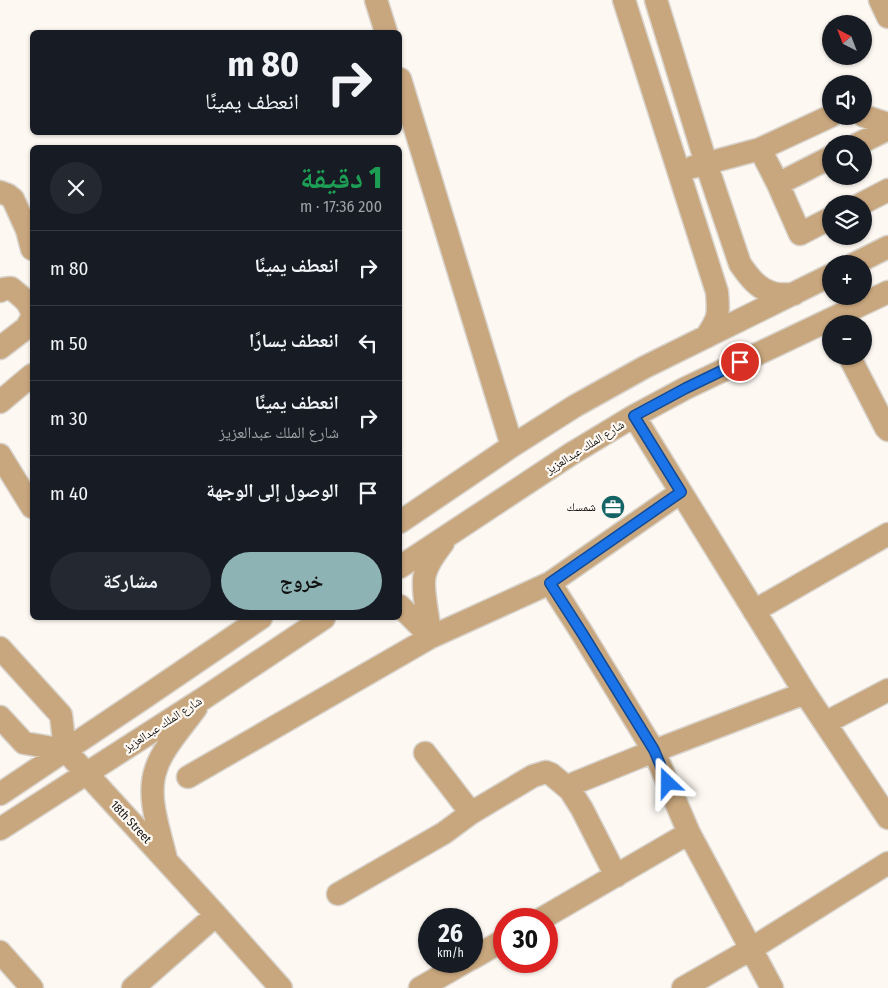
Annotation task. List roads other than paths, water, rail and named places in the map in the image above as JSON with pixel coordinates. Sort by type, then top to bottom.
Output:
[{"type":"street","points":[[376,0],[385,30]]},
{"type":"street","points":[[624,0],[717,292],[719,311],[715,325],[706,337]]},
{"type":"street","points":[[656,0],[706,163],[740,264],[750,279],[760,287],[774,293],[794,294]]},
{"type":"street","points":[[880,0],[888,17]]},
{"type":"street","points":[[402,86],[512,446]]},
{"type":"street","points":[[872,119],[888,124]]},
{"type":"street","points":[[678,172],[760,149],[822,120]]},
{"type":"street","points":[[872,137],[888,128]]},
{"type":"street","points":[[760,149],[800,234],[822,223]]},
{"type":"street","points":[[778,184],[822,162]]},
{"type":"street","points":[[872,198],[888,190]]},
{"type":"street","points":[[0,192],[13,199],[30,241]]},
{"type":"street","points":[[872,255],[888,247]]},
{"type":"street","points":[[402,521],[575,406],[645,367],[822,280]]},
{"type":"street","points":[[0,291],[11,288],[30,306]]},
{"type":"street","name":"شارع الملك عبدالعزيز","points":[[844,315],[888,292]]},
{"type":"street","points":[[0,348],[26,328],[30,321]]},
{"type":"street","name":"شارع الملك عبدالعزيز","points":[[402,566],[571,454],[634,416],[686,388],[822,326]]},
{"type":"street","points":[[854,365],[888,430]]},
{"type":"street","points":[[0,402],[30,378]]},
{"type":"street","points":[[634,416],[805,693],[888,818]]},
{"type":"street","points":[[0,455],[30,504]]},
{"type":"street","points":[[188,776],[431,637],[550,583],[681,492]]},
{"type":"street","points":[[431,637],[423,580],[431,560],[450,533]]},
{"type":"street","points":[[754,611],[888,534]]},
{"type":"street","points":[[550,583],[654,750],[689,833],[772,988]]},
{"type":"street","points":[[402,608],[431,637]]},
{"type":"street","points":[[0,794],[258,620]]},
{"type":"street","name":"شارع الملك عبدالعزيز","points":[[0,829],[204,698],[321,620]]},
{"type":"street","points":[[0,648],[61,715],[65,750]]},
{"type":"street","points":[[825,723],[888,690]]},
{"type":"street","points":[[570,790],[575,783],[654,750],[805,693]]},
{"type":"street","points":[[166,860],[153,805],[152,785],[156,768],[166,750],[204,698]]},
{"type":"street","points":[[0,717],[24,743],[65,750]]},
{"type":"street","name":"18th Street","points":[[65,750],[280,988]]},
{"type":"street","points":[[425,753],[471,813]]},
{"type":"street","points":[[338,894],[444,833],[471,813],[533,776],[546,772],[570,790],[582,809],[616,876]]},
{"type":"street","points":[[558,909],[689,833]]},
{"type":"street","points":[[683,988],[752,949],[888,863]]},
{"type":"street","points":[[133,988],[216,915]]},
{"type":"street","points":[[0,952],[32,988]]},
{"type":"street","points":[[420,988],[446,973]]},
{"type":"place","name":"شمسك","points":[[613,507]]}]
